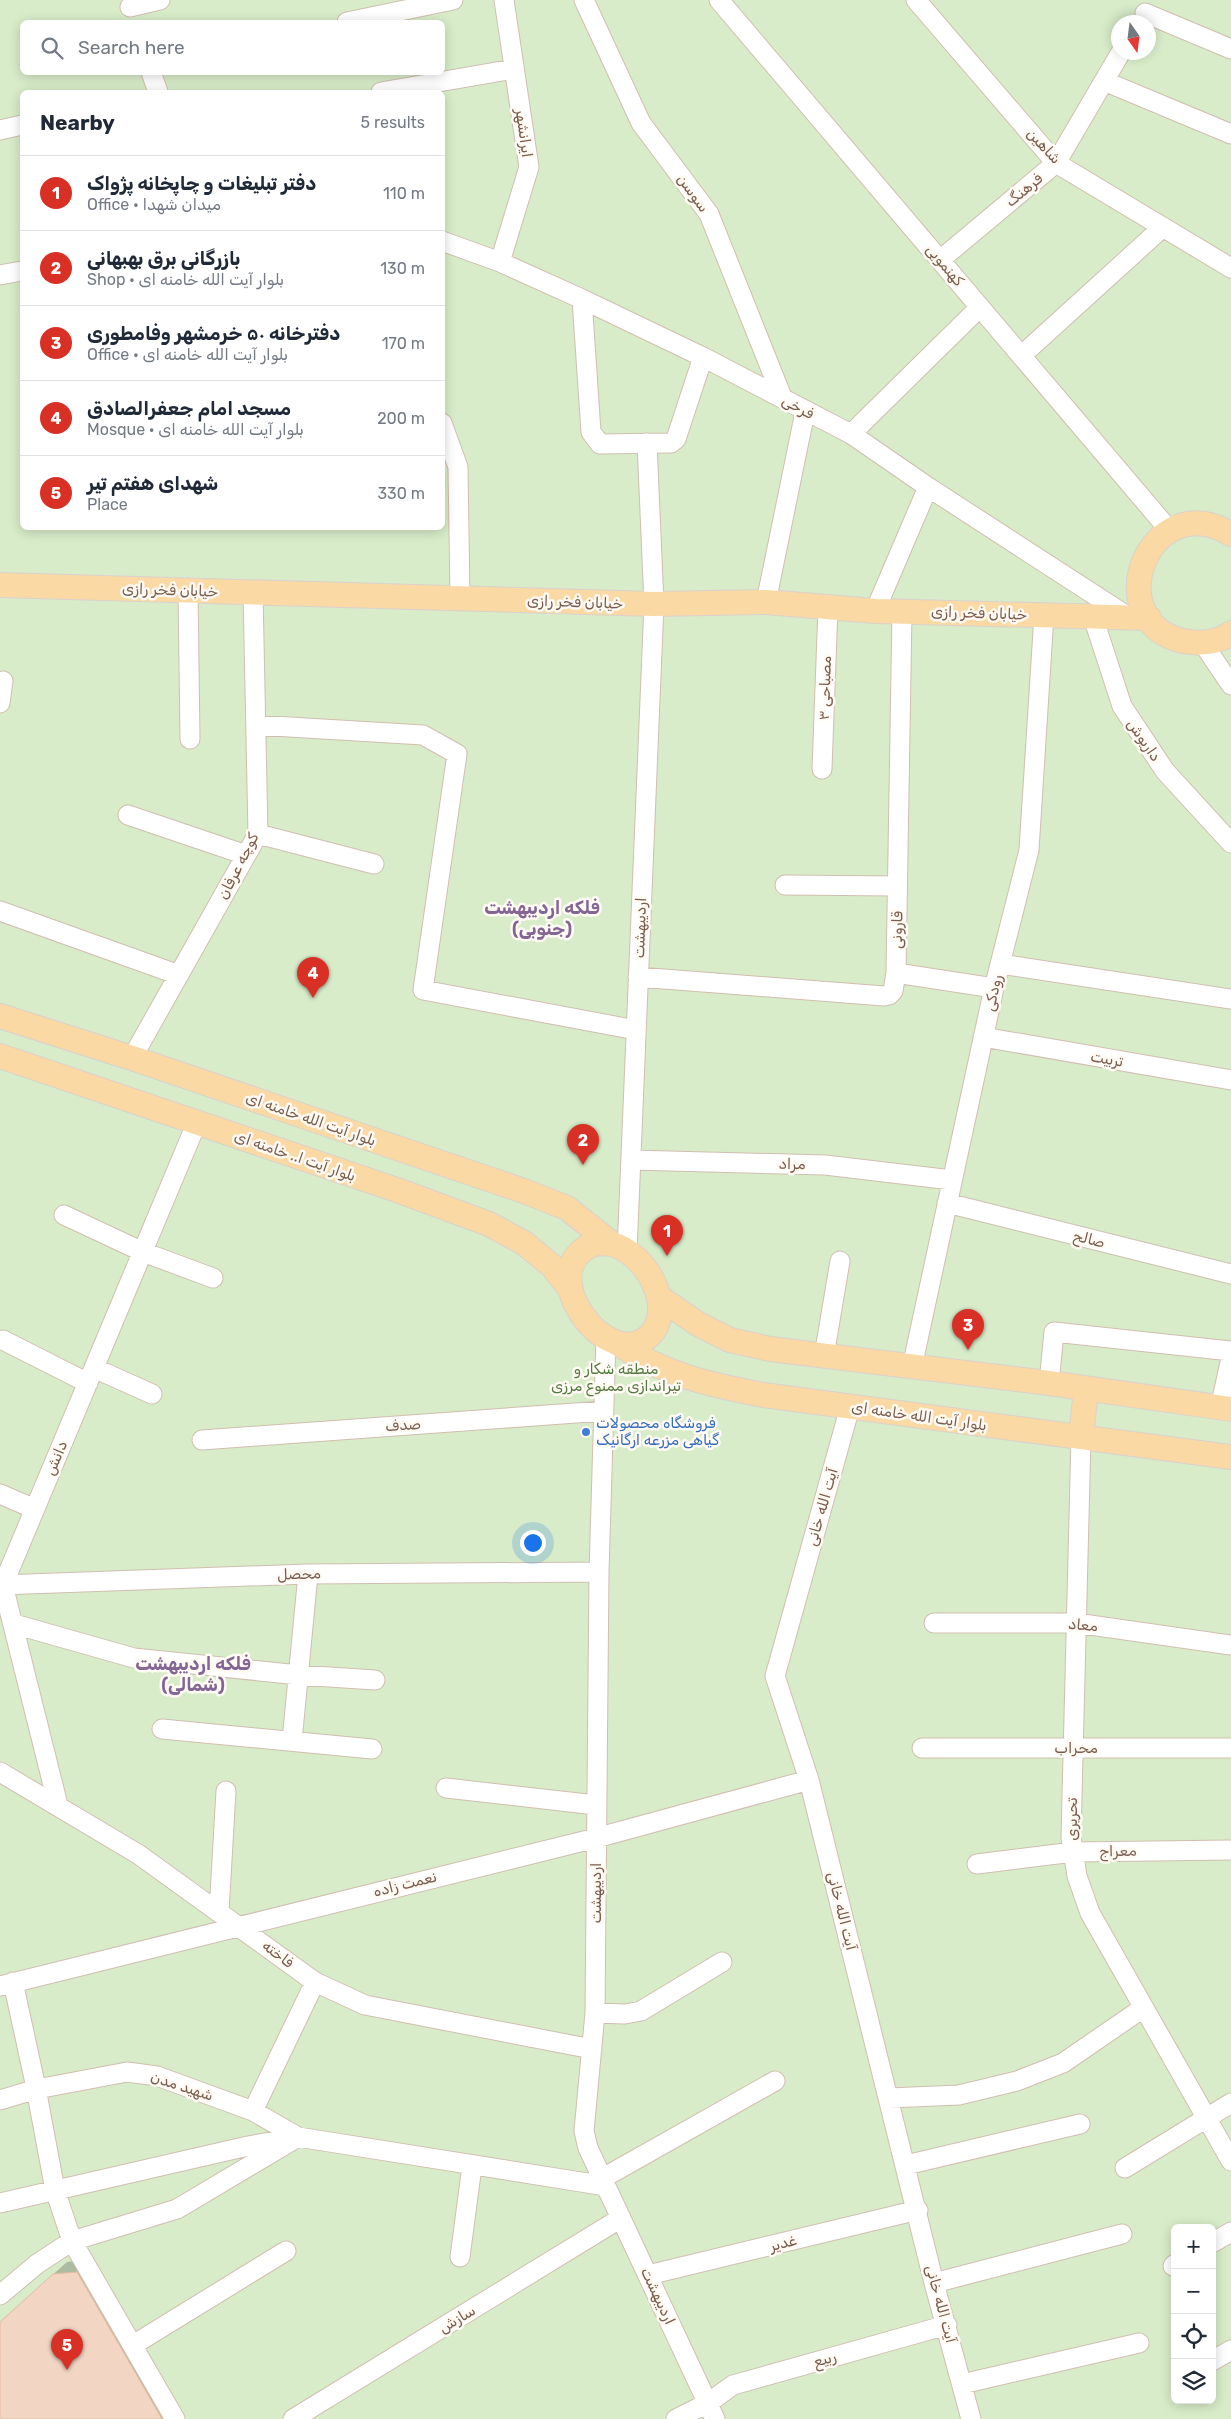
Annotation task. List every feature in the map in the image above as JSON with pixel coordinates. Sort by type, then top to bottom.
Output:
[{"type":"main road","points":[[1231,534],[1220,528],[1203,524],[1186,525],[1170,531],[1151,548],[1140,570],[1138,587],[1142,603],[1140,618],[1177,639],[1212,642],[1231,633]]},
{"type":"main road","name":"خیابان فخر رازی","points":[[0,585],[654,604],[766,602],[875,611],[1140,618]]},
{"type":"main road","name":"بلوار آیت الله خامنه ای","points":[[0,1016],[132,1058],[524,1191],[567,1208],[619,1248]]},
{"type":"main road","name":"بلوار آیت ا.. خامنه ای","points":[[0,1056],[490,1224],[524,1243],[552,1266],[571,1290]]},
{"type":"main road","points":[[596,1243],[619,1248],[641,1264],[652,1280],[658,1297],[660,1313],[655,1329],[645,1339],[633,1344],[612,1340],[588,1324],[577,1307],[571,1290],[569,1274],[574,1258],[584,1248],[596,1243]]},
{"type":"main road","points":[[658,1297],[698,1324],[730,1340],[770,1349],[912,1368],[1050,1383],[1226,1408]]},
{"type":"main road","name":"بلوار آیت الله خامنه ای","points":[[612,1340],[664,1370],[706,1383],[762,1395],[1231,1457]]},
{"type":"main road","points":[[1081,1437],[1086,1389]]},
{"type":"street","points":[[131,10],[160,0]]},
{"type":"street","points":[[358,20],[453,0]]},
{"type":"street","name":"ایرانشهر","points":[[500,262],[529,167],[506,0]]},
{"type":"street","name":"سوسن","points":[[584,0],[641,123],[709,214],[782,397]]},
{"type":"street","name":"کهنمویی","points":[[719,0],[1170,531]]},
{"type":"street","name":"شاهین","points":[[916,0],[1056,163],[1231,268]]},
{"type":"street","points":[[1143,12],[1231,49]]},
{"type":"street","name":"فرهنگ","points":[[940,260],[1056,163],[1116,60]]},
{"type":"street","points":[[393,90],[514,69]]},
{"type":"street","points":[[152,75],[157,90]]},
{"type":"street","points":[[1104,81],[1231,134]]},
{"type":"street","points":[[0,130],[20,125]]},
{"type":"street","points":[[1021,356],[1163,227]]},
{"type":"street","name":"فرخی","points":[[445,241],[500,262],[703,357],[782,397],[805,412],[851,434],[928,487],[1140,618]]},
{"type":"street","points":[[0,275],[20,271]]},
{"type":"street","points":[[582,300],[591,432],[600,444],[671,443],[676,439],[703,357]]},
{"type":"street","points":[[851,434],[980,307]]},
{"type":"street","points":[[766,602],[805,412]]},
{"type":"street","points":[[445,430],[458,467],[460,598]]},
{"type":"street","name":"اردیبهشت","points":[[619,1248],[631,1160],[654,604],[646,443]]},
{"type":"street","points":[[875,611],[928,487]]},
{"type":"street","points":[[188,590],[190,739]]},
{"type":"street","name":"کوچه عرفان","points":[[132,1058],[258,834],[253,592]]},
{"type":"street","name":"مصباحی ۳","points":[[822,769],[828,607]]},
{"type":"street","name":"قارونی","points":[[638,977],[884,996],[889,995],[893,991],[896,973],[902,611]]},
{"type":"street","name":"رودکی","points":[[912,1368],[994,988],[1029,850],[1044,615]]},
{"type":"street","name":"داریوش","points":[[1093,616],[1122,706],[1165,771],[1231,843]]},
{"type":"street","points":[[1202,642],[1231,685]]},
{"type":"street","points":[[0,703],[2,681]]},
{"type":"street","points":[[256,725],[423,735],[457,754],[423,990],[636,1030]]},
{"type":"street","points":[[128,815],[246,855]]},
{"type":"street","points":[[258,834],[374,864]]},
{"type":"street","points":[[785,885],[897,886]]},
{"type":"street","points":[[0,911],[179,975]]},
{"type":"street","points":[[1000,964],[1231,999]]},
{"type":"street","points":[[896,973],[994,988]]},
{"type":"street","name":"تربیت","points":[[983,1038],[1231,1080]]},
{"type":"street","name":"دانش","points":[[2,1585],[197,1122]]},
{"type":"street","name":"مراد","points":[[631,1160],[825,1165],[952,1180]]},
{"type":"street","name":"صالح","points":[[947,1203],[1231,1274]]},
{"type":"street","points":[[64,1216],[143,1252],[213,1278]]},
{"type":"street","points":[[824,1356],[840,1261]]},
{"type":"street","points":[[1050,1383],[1054,1332],[1231,1351]]},
{"type":"street","points":[[3,1340],[91,1375],[152,1394]]},
{"type":"street","name":"اردیبهشت","points":[[612,1340],[604,1411],[598,1572],[595,2013],[584,2131],[588,2148],[712,2411]]},
{"type":"street","points":[[1226,1408],[1231,1358]]},
{"type":"street","name":"آیت الله خانی","points":[[850,1406],[775,1676],[809,1780],[918,2210],[934,2283],[947,2325],[971,2419]]},
{"type":"street","name":"صدف","points":[[202,1440],[604,1411]]},
{"type":"street","name":"تحریری","points":[[1081,1437],[1071,1837],[1077,1876],[1090,1913],[1231,2160]]},
{"type":"street","points":[[0,1494],[35,1509]]},
{"type":"street","name":"محصل","points":[[2,1585],[308,1574],[598,1572]]},
{"type":"street","points":[[292,1741],[308,1574]]},
{"type":"street","points":[[2,1585],[14,1624],[58,1805]]},
{"type":"street","name":"معاد","points":[[934,1623],[1076,1624],[1231,1645]]},
{"type":"street","points":[[14,1624],[134,1658],[299,1675],[375,1680]]},
{"type":"street","points":[[162,1729],[372,1749]]},
{"type":"street","name":"محراب","points":[[922,1748],[1231,1748]]},
{"type":"street","name":"فاخته","points":[[0,1772],[138,1854],[315,1982],[366,2005],[592,2049]]},
{"type":"street","name":"نعمت زاده","points":[[7,1984],[596,1838],[809,1780]]},
{"type":"street","points":[[446,1788],[596,1805]]},
{"type":"street","points":[[219,1912],[226,1791]]},
{"type":"street","name":"معراج","points":[[977,1864],[1073,1852],[1231,1850]]},
{"type":"street","points":[[595,2013],[625,2014],[641,2011],[722,1962]]},
{"type":"street","points":[[253,2110],[315,1982]]},
{"type":"street","points":[[7,1984],[37,2089],[55,2190],[72,2241],[175,2419]]},
{"type":"street","points":[[889,2098],[959,2095],[1017,2081],[1063,2063],[1143,2008]]},
{"type":"street","name":"شهید مدن","points":[[0,2100],[37,2089],[127,2072],[157,2076],[253,2110],[298,2137]]},
{"type":"street","points":[[604,2182],[775,2081]]},
{"type":"street","points":[[1125,2168],[1231,2104]]},
{"type":"street","points":[[906,2166],[1080,2124]]},
{"type":"street","points":[[0,2295],[37,2264],[72,2241],[177,2209],[298,2137]]},
{"type":"street","name":"شهید مدن","points":[[0,2203],[248,2146],[298,2137],[472,2166],[604,2182]]},
{"type":"street","points":[[460,2257],[472,2166]]},
{"type":"street","name":"غدیر","points":[[648,2275],[918,2210]]},
{"type":"street","name":"سازش","points":[[293,2419],[621,2218]]},
{"type":"street","points":[[1216,2241],[1231,2232]]},
{"type":"street","points":[[934,2283],[1122,2234]]},
{"type":"street","points":[[132,2345],[286,2251]]},
{"type":"street","name":"ربیع","points":[[676,2419],[712,2411],[733,2385],[947,2325]]},
{"type":"street","points":[[962,2384],[1140,2343]]},
{"type":"street","points":[[1215,2359],[1231,2350]]},
{"type":"green space","name":"منطقه شکار و تیراندازی ممنوع مرزی","points":[[0,0],[1231,0],[1231,2419],[0,2419]]},
{"type":"building","points":[[77,2272],[162,2419],[0,2419],[0,2322],[53,2274]]},
{"type":"place","name":"مسجد امام جعفرالصادق","points":[[313,998]]},
{"type":"place","name":"بازرگانی برق بهبهانی","points":[[583,1165]]},
{"type":"place","name":"دفتر تبلیغات و چاپخانه پژواک","points":[[667,1256]]},
{"type":"place","name":"دفترخانه ۵۰ خرمشهر وفامطوری","points":[[968,1350]]},
{"type":"place","name":"فروشگاه محصولات گیاهی مزرعه ارگانیک","points":[[586,1432]]},
{"type":"place","name":"شهدای هفتم تیر","points":[[67,2370]]},
{"type":"district","name":"فلکه اردیبهشت (جنوبی)","points":[[542,918]]},
{"type":"district","name":"فلکه اردیبهشت (شمالی)","points":[[193,1674]]}]
